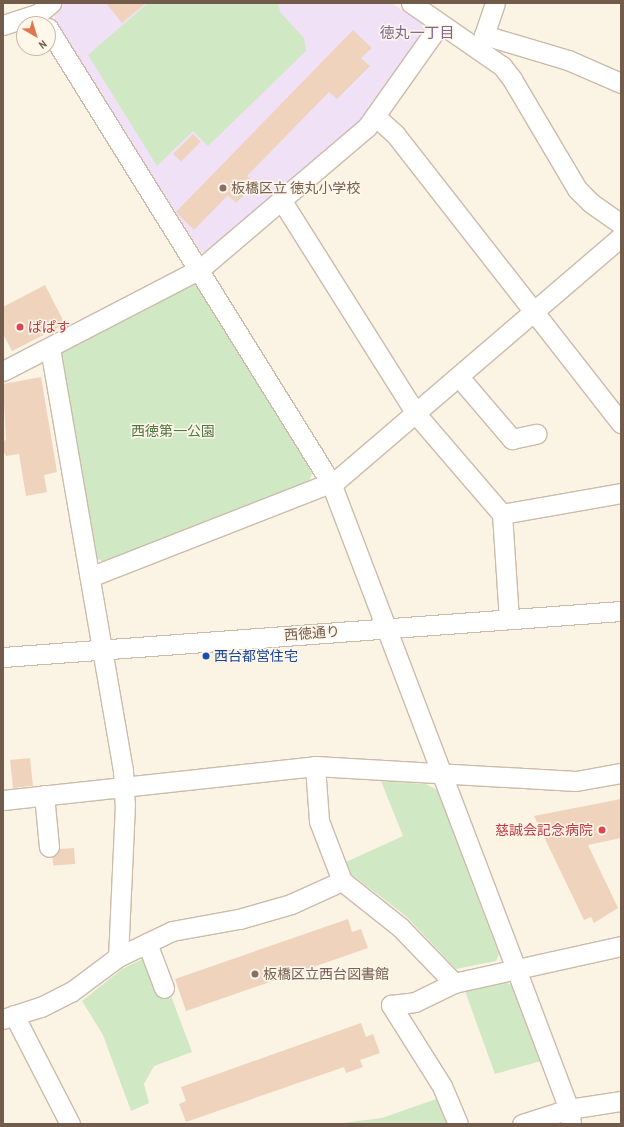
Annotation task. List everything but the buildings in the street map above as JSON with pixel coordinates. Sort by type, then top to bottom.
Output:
[{"type":"street","points":[[411,3],[440,24],[481,42],[568,60],[621,83]]},
{"type":"street","points":[[481,42],[495,3]]},
{"type":"street","points":[[3,25],[16,23]]},
{"type":"street","points":[[3,371],[200,269],[282,201],[367,127],[440,24]]},
{"type":"street","points":[[56,33],[331,483],[516,969],[570,1117]]},
{"type":"street","points":[[481,42],[512,79],[577,189],[591,203],[621,224]]},
{"type":"street","points":[[375,116],[395,134],[536,312],[621,423]]},
{"type":"street","points":[[282,201],[416,414],[502,514],[509,619]]},
{"type":"street","points":[[90,577],[331,483],[416,414],[536,312],[621,237]]},
{"type":"street","points":[[50,348],[103,648],[125,786],[118,957]]},
{"type":"street","points":[[459,377],[512,439],[536,434]]},
{"type":"street","points":[[502,514],[621,494]]},
{"type":"street","name":"西徳通り","points":[[3,657],[103,648],[621,611]]},
{"type":"street","points":[[315,766],[319,821],[342,881],[400,927],[454,983]]},
{"type":"street","points":[[3,800],[315,766],[576,781],[621,773]]},
{"type":"street","points":[[44,795],[49,847]]},
{"type":"street","points":[[70,1124],[9,1017],[41,1007],[71,992],[118,957],[172,931],[239,919],[291,904],[342,881]]},
{"type":"street","points":[[147,943],[164,988]]},
{"type":"street","points":[[458,1124],[442,1086],[391,1005],[415,1002],[454,983],[621,946]]},
{"type":"street","points":[[522,1124],[570,1117],[621,1101]]},
{"type":"shaded area","name":"板橋区立 徳丸小学校","points":[[65,3],[391,3],[421,22],[425,34],[365,124],[206,253],[201,252],[56,26],[55,11]]},
{"type":"green space","points":[[148,3],[278,3],[280,12],[304,38],[306,51],[208,146],[193,131],[157,166],[88,55]]},
{"type":"green space","name":"西徳第一公園","points":[[198,283],[312,473],[309,482],[108,565],[95,557],[58,352]]},
{"type":"green space","points":[[381,781],[426,784],[437,790],[499,954],[496,961],[456,969],[406,916],[351,874],[346,862],[403,836]]},
{"type":"green space","points":[[155,953],[192,1052],[154,1066],[144,1084],[149,1103],[131,1111],[103,1035],[82,1001],[122,969]]},
{"type":"green space","points":[[504,982],[514,986],[541,1061],[495,1074],[465,991]]},
{"type":"green space","points":[[442,1097],[452,1124],[335,1124],[382,1118]]},
{"type":"place","name":"板橋区立 徳丸小学校","points":[[223,188]]},
{"type":"place","name":"ぱぱす","points":[[20,327]]},
{"type":"place","name":"西台都営住宅","points":[[206,656]]},
{"type":"place","name":"慈誠会記念病院","points":[[602,830]]},
{"type":"place","name":"板橋区立西台図書館","points":[[255,974]]},
{"type":"district","name":"徳丸一丁目","points":[[417,33]]}]
